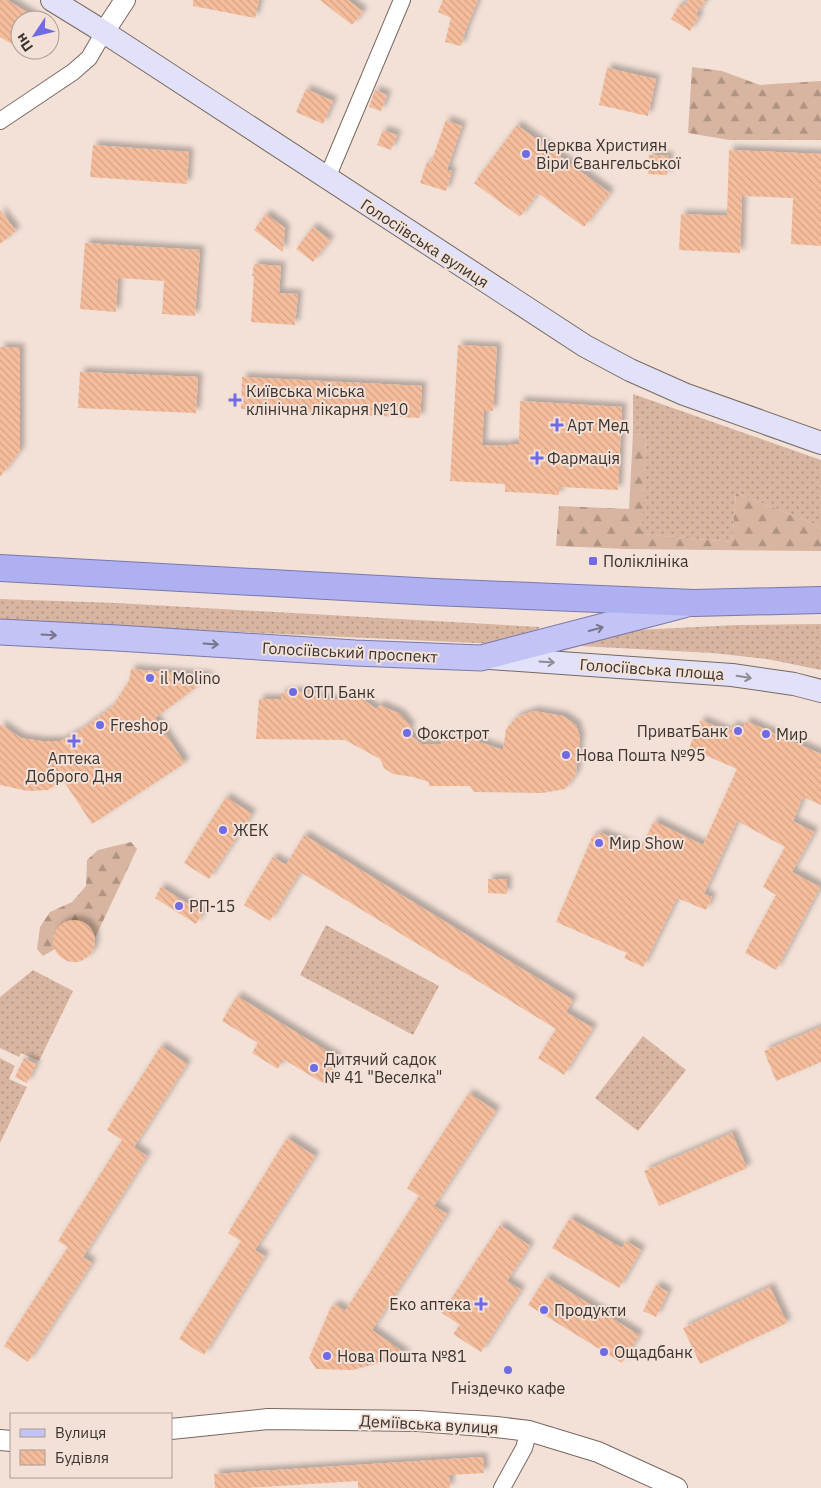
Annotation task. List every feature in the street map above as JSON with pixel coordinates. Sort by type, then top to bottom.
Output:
[{"type":"highway","name":"Голосіївський проспект","points":[[0,568],[434,592],[694,603],[821,600]]},
{"type":"main road","name":"Голосіївська вулиця","points":[[52,0],[585,346],[630,370],[684,394],[821,442]]},
{"type":"main road","name":"Голосіївський проспект","points":[[0,632],[481,658],[694,603]]},
{"type":"main road","name":"Голосіївська площа","points":[[481,658],[732,675],[794,684],[821,691]]},
{"type":"street","points":[[0,120],[74,72],[89,58],[126,0]]},
{"type":"street","points":[[327,178],[402,0]]},
{"type":"street","name":"Деміївська вулиця","points":[[172,1429],[268,1419],[418,1421],[472,1424],[529,1431],[598,1452],[677,1488]]},
{"type":"street","points":[[502,1488],[524,1448],[529,1431]]},
{"type":"green space","points":[[692,67],[722,71],[760,85],[821,81],[821,140],[729,140],[688,133]]},
{"type":"green space","points":[[633,394],[821,460],[821,529],[817,525],[736,493],[732,542],[641,534],[646,436],[633,433]]},
{"type":"green space","points":[[633,433],[646,436],[642,534],[732,542],[736,493],[817,525],[821,529],[821,551],[626,549],[556,546],[559,506],[629,509]]},
{"type":"green space","points":[[0,599],[117,603],[540,627],[536,631],[498,644],[0,621]]},
{"type":"green space","points":[[821,624],[821,670],[767,659],[713,653],[580,646],[636,630],[736,625]]},
{"type":"green space","points":[[131,842],[137,849],[95,938],[84,923],[69,921],[57,931],[55,949],[43,956],[37,949],[40,927],[50,912],[72,902],[86,886],[87,860],[98,850]]},
{"type":"green space","points":[[326,925],[439,986],[413,1035],[300,975]]},
{"type":"green space","points":[[33,970],[73,991],[39,1061],[21,1053],[19,1057],[0,1048],[0,997]]},
{"type":"green space","points":[[643,1036],[686,1070],[638,1131],[595,1098]]},
{"type":"green space","points":[[0,1058],[15,1066],[9,1079],[27,1087],[0,1143]]},
{"type":"building","points":[[0,0],[7,0],[24,10],[10,10],[10,43],[0,37]]},
{"type":"building","points":[[193,0],[259,0],[255,18],[193,6]]},
{"type":"building","points":[[320,0],[348,0],[363,12],[352,25]]},
{"type":"building","points":[[443,0],[478,0],[461,46],[445,42],[451,18],[438,12]]},
{"type":"building","points":[[689,0],[706,0],[696,14],[699,16],[690,31],[671,19],[680,4],[684,6]]},
{"type":"building","points":[[607,68],[656,79],[648,116],[599,105]]},
{"type":"building","points":[[306,89],[333,101],[323,124],[296,112]]},
{"type":"building","points":[[375,90],[387,95],[381,111],[369,107]]},
{"type":"building","points":[[446,120],[462,126],[447,170],[452,171],[446,191],[420,183],[427,162],[431,163]]},
{"type":"building","name":"Церква Християн Віри Євангельської","points":[[517,125],[610,193],[584,227],[538,193],[520,217],[474,183]]},
{"type":"building","points":[[383,130],[397,135],[391,150],[377,145]]},
{"type":"building","points":[[93,145],[189,152],[187,184],[90,177]]},
{"type":"building","points":[[729,150],[821,154],[821,246],[791,244],[793,198],[742,196],[740,253],[679,250],[681,214],[727,216]]},
{"type":"building","points":[[649,155],[669,156],[667,175],[648,174]]},
{"type":"building","points":[[0,210],[16,231],[0,244]]},
{"type":"building","points":[[266,214],[285,228],[283,252],[254,230]]},
{"type":"building","points":[[313,227],[330,240],[313,262],[296,249]]},
{"type":"building","points":[[85,243],[200,250],[195,316],[162,314],[164,281],[118,278],[116,312],[80,309]]},
{"type":"building","points":[[254,264],[281,266],[279,293],[298,294],[295,325],[251,322]]},
{"type":"building","points":[[458,345],[497,347],[493,411],[484,411],[482,445],[508,446],[508,444],[519,444],[520,401],[622,407],[618,490],[559,487],[559,495],[505,492],[505,484],[450,481]]},
{"type":"building","points":[[0,347],[20,348],[20,451],[0,477]]},
{"type":"building","points":[[80,372],[198,377],[196,413],[78,408]]},
{"type":"building","points":[[242,377],[422,386],[420,418],[241,409]]},
{"type":"building","points":[[131,669],[211,676],[155,718],[185,763],[92,824],[63,780],[48,790],[28,791],[0,785],[0,724],[21,738],[60,741],[78,732],[112,707],[129,681]]},
{"type":"building","points":[[311,691],[327,700],[363,699],[376,709],[380,705],[400,714],[411,727],[407,733],[422,744],[441,744],[443,739],[462,736],[503,750],[506,729],[517,717],[534,711],[563,716],[576,725],[580,737],[576,774],[565,789],[542,793],[474,792],[470,786],[429,786],[429,782],[393,774],[384,768],[380,759],[345,740],[256,739],[259,699],[282,699],[281,693]]},
{"type":"building","points":[[701,720],[729,732],[732,725],[743,729],[746,721],[821,754],[821,805],[803,797],[793,821],[814,832],[792,872],[820,887],[776,970],[745,953],[776,895],[763,887],[785,847],[737,821],[704,894],[712,897],[706,910],[677,898],[643,967],[624,958],[627,953],[556,922],[593,835],[597,837],[599,832],[640,850],[654,821],[703,845],[737,769],[689,748]]},
{"type":"building","name":"ЖЕК","points":[[226,797],[252,814],[209,879],[184,863]]},
{"type":"building","points":[[304,835],[573,1000],[566,1012],[593,1028],[564,1075],[538,1058],[556,1029],[300,872],[270,921],[244,905],[273,857],[286,865]]},
{"type":"building","points":[[488,879],[507,879],[507,894],[488,893]]},
{"type":"building","name":"РП-15","points":[[161,887],[203,913],[196,924],[155,898]]},
{"type":"building","points":[[74,920],[89,926],[95,941],[89,956],[74,962],[59,956],[53,941],[59,926]]},
{"type":"building","points":[[237,996],[338,1058],[323,1083],[283,1059],[278,1069],[252,1053],[258,1043],[222,1021]]},
{"type":"building","points":[[821,1027],[821,1062],[776,1081],[764,1051]]},
{"type":"building","points":[[161,1046],[187,1064],[134,1147],[147,1156],[83,1257],[92,1263],[28,1362],[4,1346],[68,1247],[58,1241],[122,1140],[107,1130]]},
{"type":"building","points":[[24,1058],[36,1064],[27,1083],[15,1077]]},
{"type":"building","points":[[469,1093],[496,1111],[434,1206],[447,1214],[372,1330],[407,1355],[353,1370],[316,1369],[309,1358],[331,1307],[337,1305],[345,1311],[419,1196],[407,1188]]},
{"type":"building","points":[[732,1133],[747,1168],[659,1206],[644,1171]]},
{"type":"building","points":[[287,1138],[315,1156],[255,1250],[265,1256],[204,1355],[179,1339],[241,1241],[228,1233]]},
{"type":"building","points":[[570,1218],[622,1248],[626,1241],[641,1250],[619,1288],[552,1248]]},
{"type":"building","points":[[500,1225],[530,1246],[507,1281],[521,1290],[481,1352],[453,1334],[460,1325],[442,1313]]},
{"type":"building","points":[[546,1277],[639,1335],[622,1363],[528,1305]]},
{"type":"building","points":[[656,1285],[668,1292],[656,1317],[643,1311]]},
{"type":"building","points":[[770,1287],[787,1323],[700,1364],[683,1328]]},
{"type":"building","points":[[483,1457],[484,1473],[449,1475],[450,1488],[358,1488],[358,1481],[246,1488],[215,1488],[214,1474]]},
{"type":"place","name":"Церква Християн Віри Євангельської","points":[[526,154]]},
{"type":"place","name":"Київська міська клінічна лікарня №10","points":[[235,400]]},
{"type":"place","name":"Арт Мед","points":[[557,425]]},
{"type":"place","name":"Фармація","points":[[537,458]]},
{"type":"place","name":"Поліклініка","points":[[593,561]]},
{"type":"place","name":"il Molino","points":[[150,678]]},
{"type":"place","name":"ОТП Банк","points":[[293,692]]},
{"type":"place","name":"Freshop","points":[[100,725]]},
{"type":"place","name":"ПриватБанк","points":[[738,731]]},
{"type":"place","name":"Фокстрот","points":[[407,733]]},
{"type":"place","name":"Мир","points":[[766,734]]},
{"type":"place","name":"Аптека Доброго Дня","points":[[74,741]]},
{"type":"place","name":"Нова Пошта №95","points":[[566,755]]},
{"type":"place","name":"ЖЕК","points":[[223,830]]},
{"type":"place","name":"Мир Show","points":[[599,843]]},
{"type":"place","name":"РП-15","points":[[179,906]]},
{"type":"place","name":"Дитячий садок № 41 \"Веселка\"","points":[[314,1068]]},
{"type":"place","name":"Еко аптека","points":[[481,1304]]},
{"type":"place","name":"Продукти","points":[[544,1310]]},
{"type":"place","name":"Ощадбанк","points":[[604,1352]]},
{"type":"place","name":"Нова Пошта №81","points":[[327,1356]]},
{"type":"place","name":"Гніздечко кафе","points":[[508,1370]]}]
